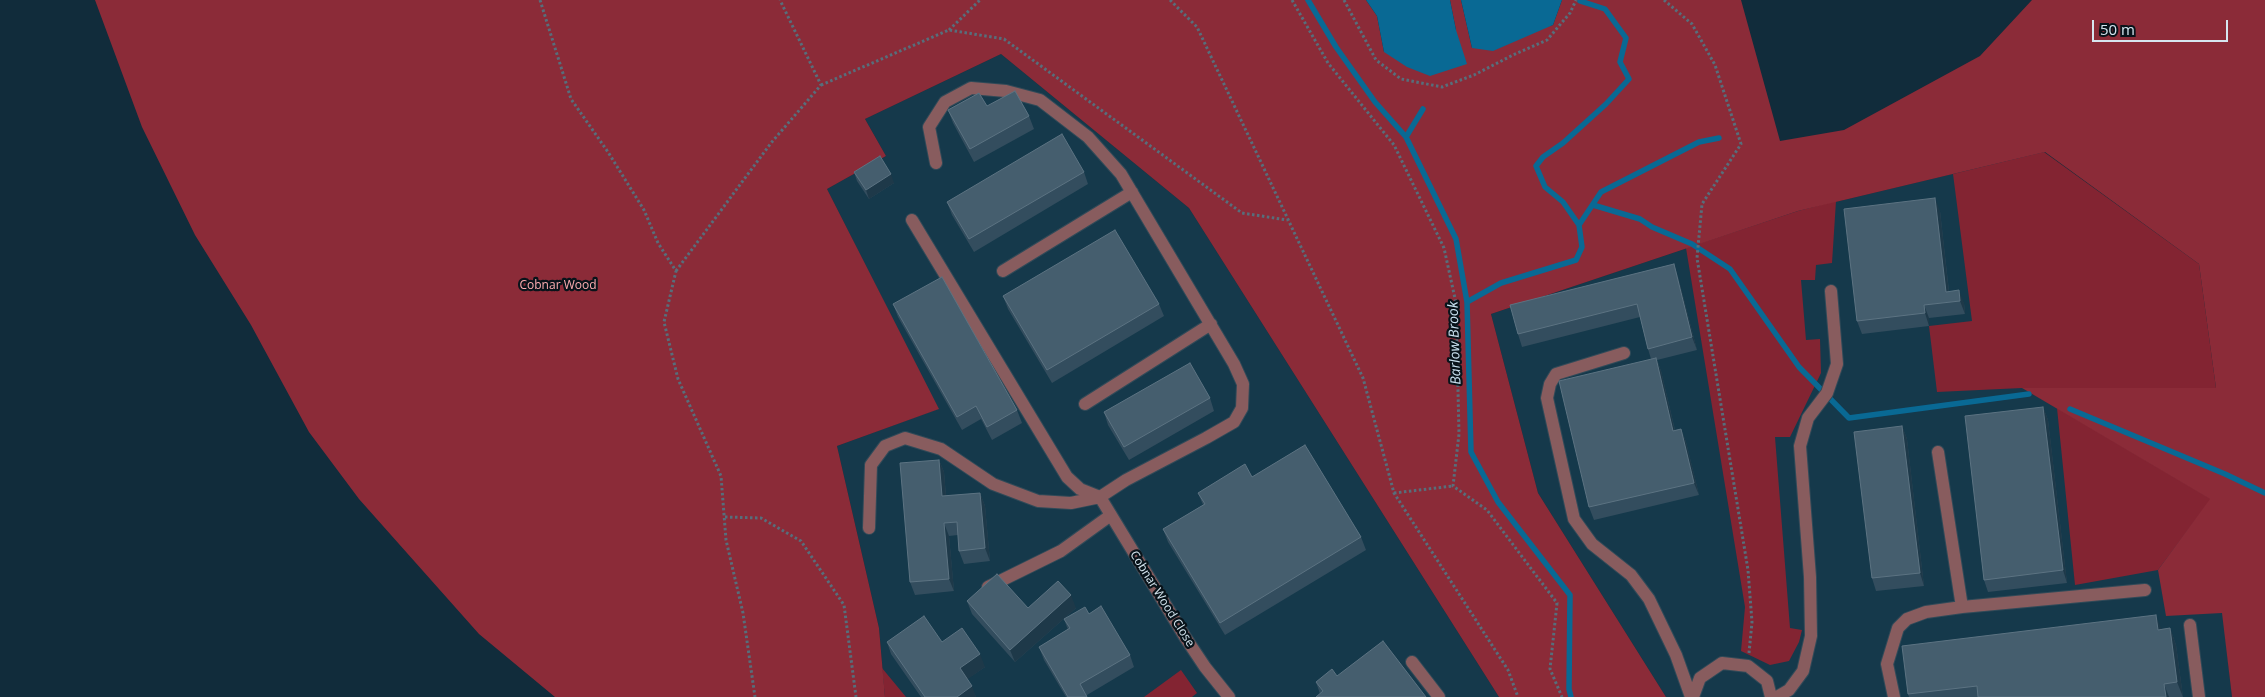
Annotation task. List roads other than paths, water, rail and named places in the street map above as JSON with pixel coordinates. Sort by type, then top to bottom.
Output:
[{"type":"street","points":[[869,528],[871,465],[885,446],[905,438],[941,449],[993,484],[1038,501],[1071,504],[1100,497],[1126,480],[1234,422],[1242,408],[1243,384],[1234,364],[1121,174],[1088,137],[1040,100],[1006,91],[971,88],[945,102],[929,127],[936,163]]},
{"type":"street","points":[[1003,271],[1132,192]]},
{"type":"street","points":[[912,220],[1067,477],[1080,489],[1100,497]]},
{"type":"street","points":[[1777,697],[1788,690],[1802,671],[1811,636],[1810,577],[1800,446],[1808,418],[1827,393],[1836,364],[1831,291]]},
{"type":"street","points":[[1085,404],[1211,324]]},
{"type":"street","points":[[1624,353],[1556,374],[1550,384],[1547,398],[1574,518],[1592,544],[1631,575],[1649,599],[1676,655],[1692,697]]},
{"type":"street","points":[[1938,452],[1962,606]]},
{"type":"street","name":"Cobnar Wood Close","points":[[1100,497],[1204,667],[1229,697]]},
{"type":"street","points":[[984,589],[1062,551],[1111,515]]},
{"type":"street","points":[[1894,697],[1887,664],[1898,628],[1907,619],[1926,612],[1962,606],[2145,590]]},
{"type":"street","points":[[2190,625],[2199,697]]},
{"type":"street","points":[[1412,662],[1439,697]]},
{"type":"street","points":[[1692,697],[1700,678],[1722,663],[1748,666],[1767,681],[1771,697]]},
{"type":"water","points":[[1366,0],[1450,0],[1456,30],[1467,64],[1430,76],[1407,67],[1384,52],[1377,16]]},
{"type":"water","points":[[1461,0],[1562,0],[1553,25],[1493,51],[1472,48]]},
{"type":"waterway","name":"Barlow Brook","points":[[1308,0],[1336,47],[1375,102],[1406,137],[1456,239],[1467,302],[1471,452],[1498,502],[1570,595],[1569,689],[1571,697]]},
{"type":"waterway","points":[[1467,302],[1501,283],[1576,260],[1582,247],[1579,225],[1563,202],[1545,187],[1536,166],[1543,157],[1563,143],[1606,104],[1629,79],[1620,62],[1626,38],[1605,9],[1580,1]]},
{"type":"waterway","points":[[1406,137],[1423,109]]},
{"type":"waterway","points":[[1579,225],[1601,192],[1699,142],[1719,138]]},
{"type":"waterway","points":[[1593,205],[1640,219],[1652,227],[1692,244],[1730,269],[1799,367],[1849,418],[2029,394]]},
{"type":"waterway","points":[[2070,409],[2225,474],[2265,493]]},
{"type":"park label","name":"Cobnar Wood","points":[[558,286]]}]
